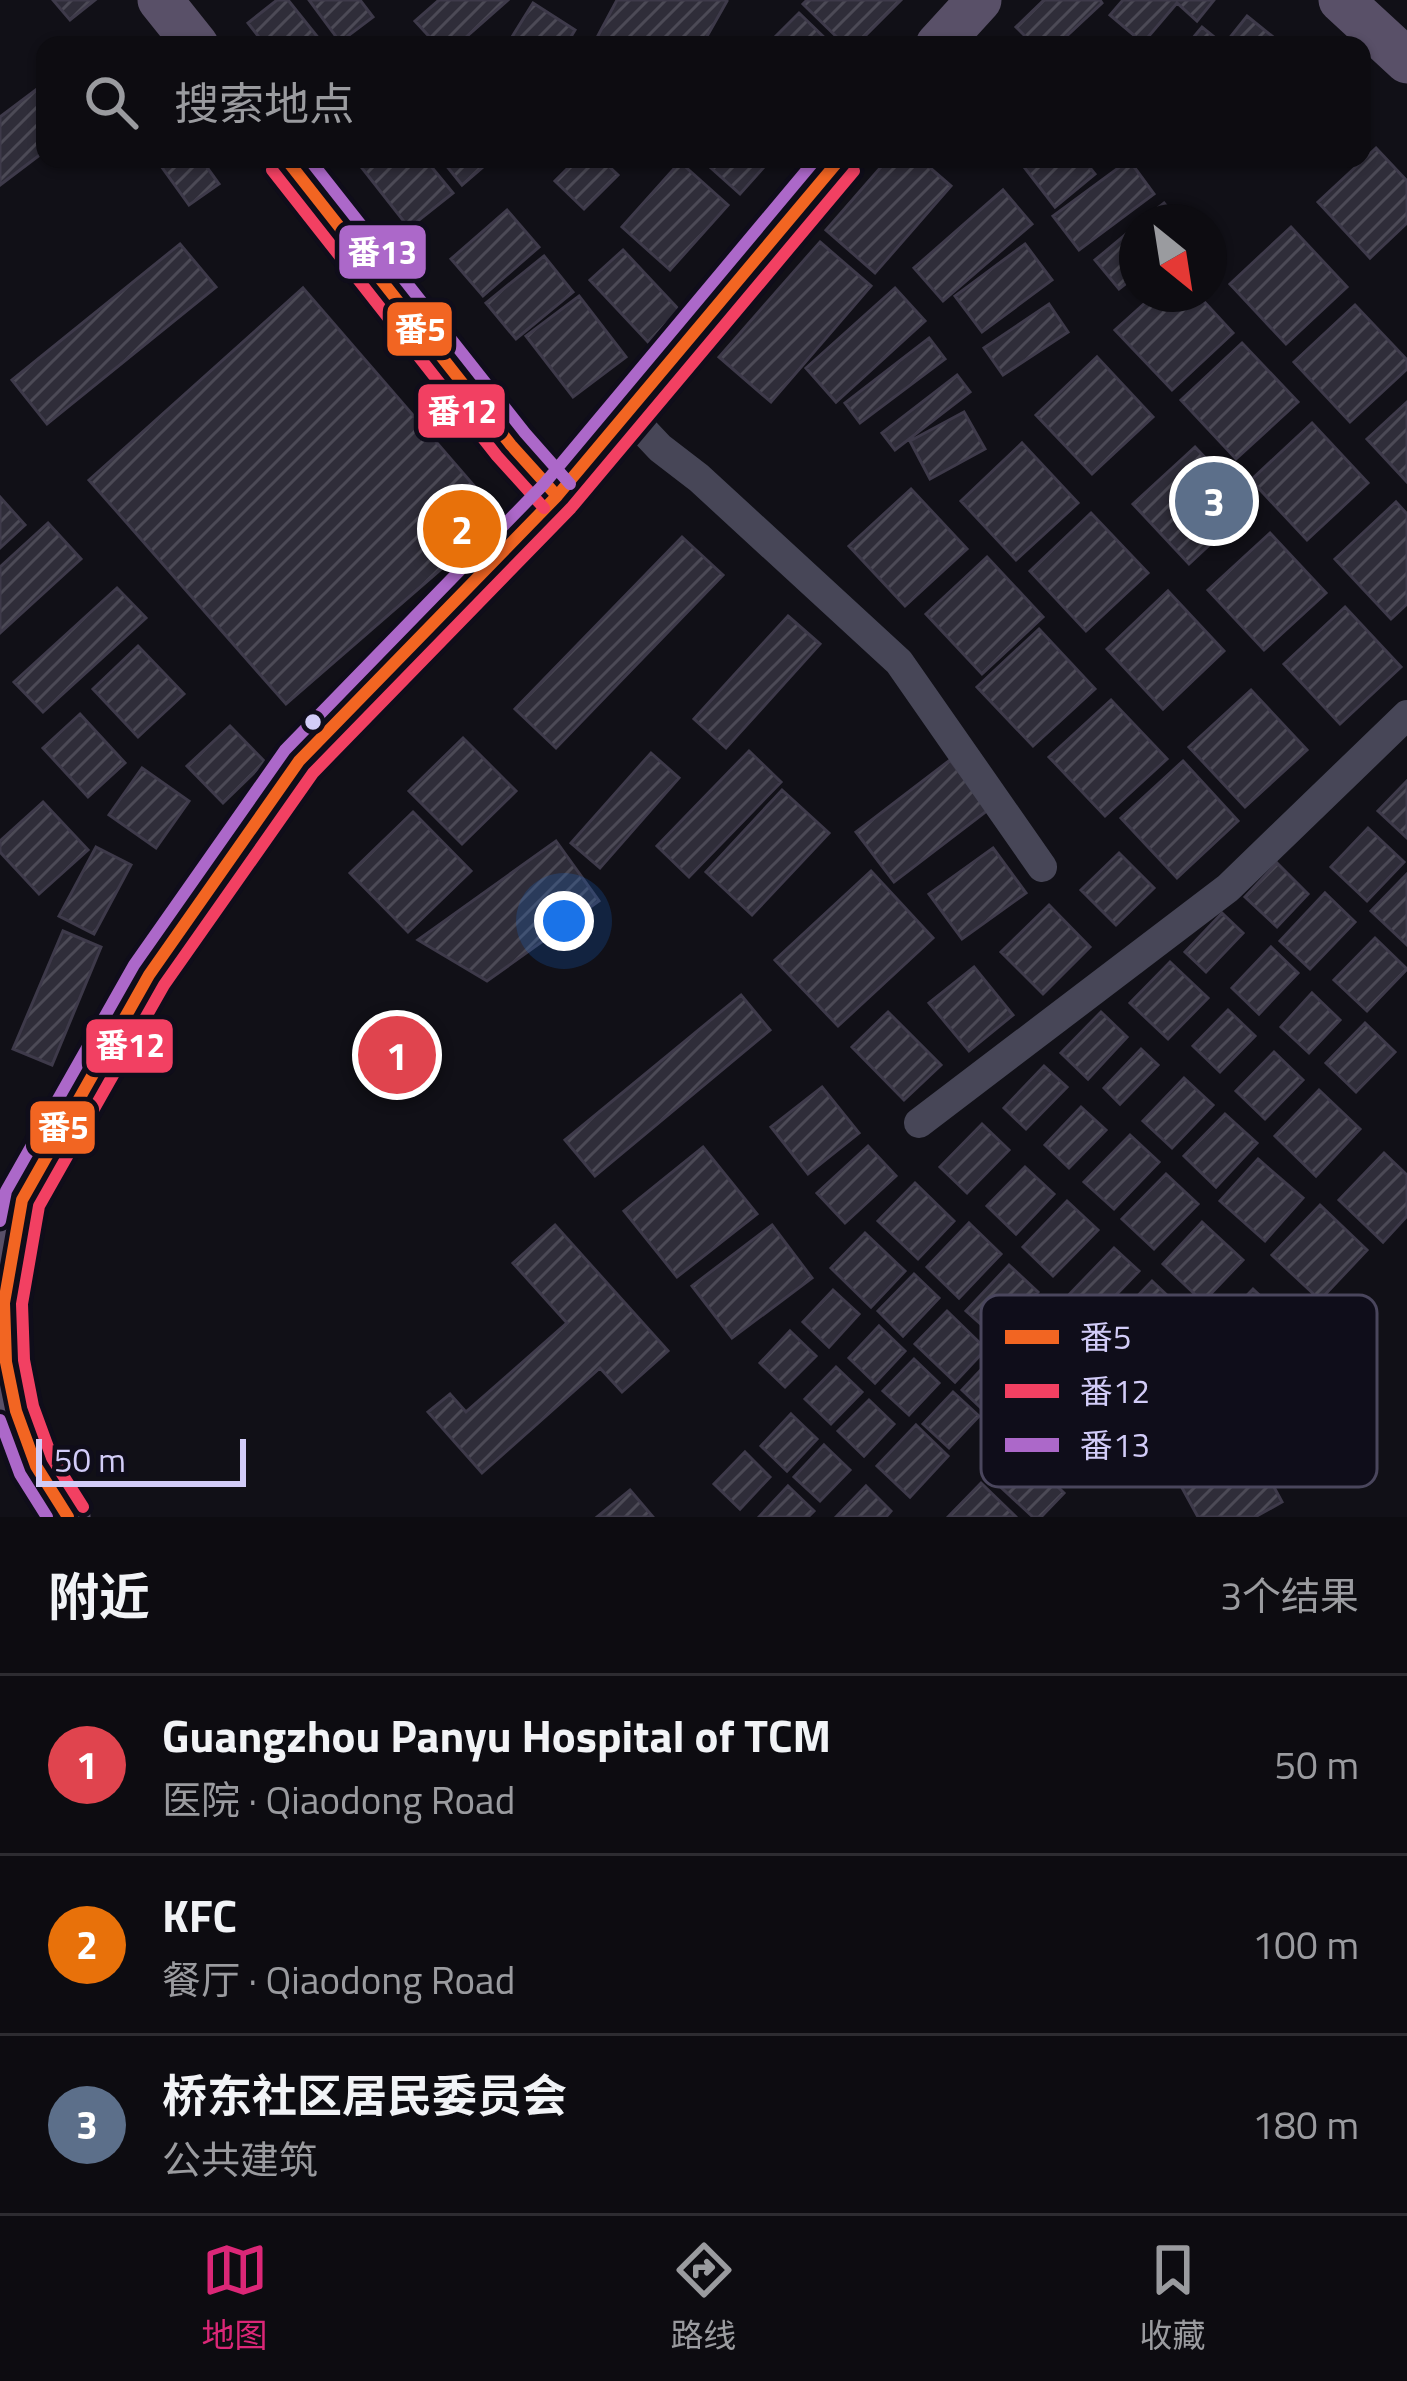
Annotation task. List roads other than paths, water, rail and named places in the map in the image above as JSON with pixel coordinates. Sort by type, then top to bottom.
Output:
[{"type":"main road","points":[[160,0],[189,36]]},
{"type":"main road","points":[[946,36],[979,0]]},
{"type":"main road","points":[[1341,0],[1407,62]]},
{"type":"main road","points":[[293,168],[511,445],[557,496]]},
{"type":"main road","points":[[64,1517],[36,1466],[16,1411],[6,1362],[7,1214],[149,975],[299,760],[557,496],[832,168]]},
{"type":"main road","points":[[0,1450],[64,1517]]},
{"type":"street","points":[[627,412],[660,448],[699,478],[899,662],[1042,867]]},
{"type":"street","points":[[919,1123],[1228,888],[1407,715]]},
{"type":"place","name":"桥东社区居民委员会","points":[[1214,501]]},
{"type":"place","name":"KFC","points":[[462,529]]},
{"type":"place","name":"Guangzhou Panyu Hospital of TCM","points":[[397,1055]]}]
